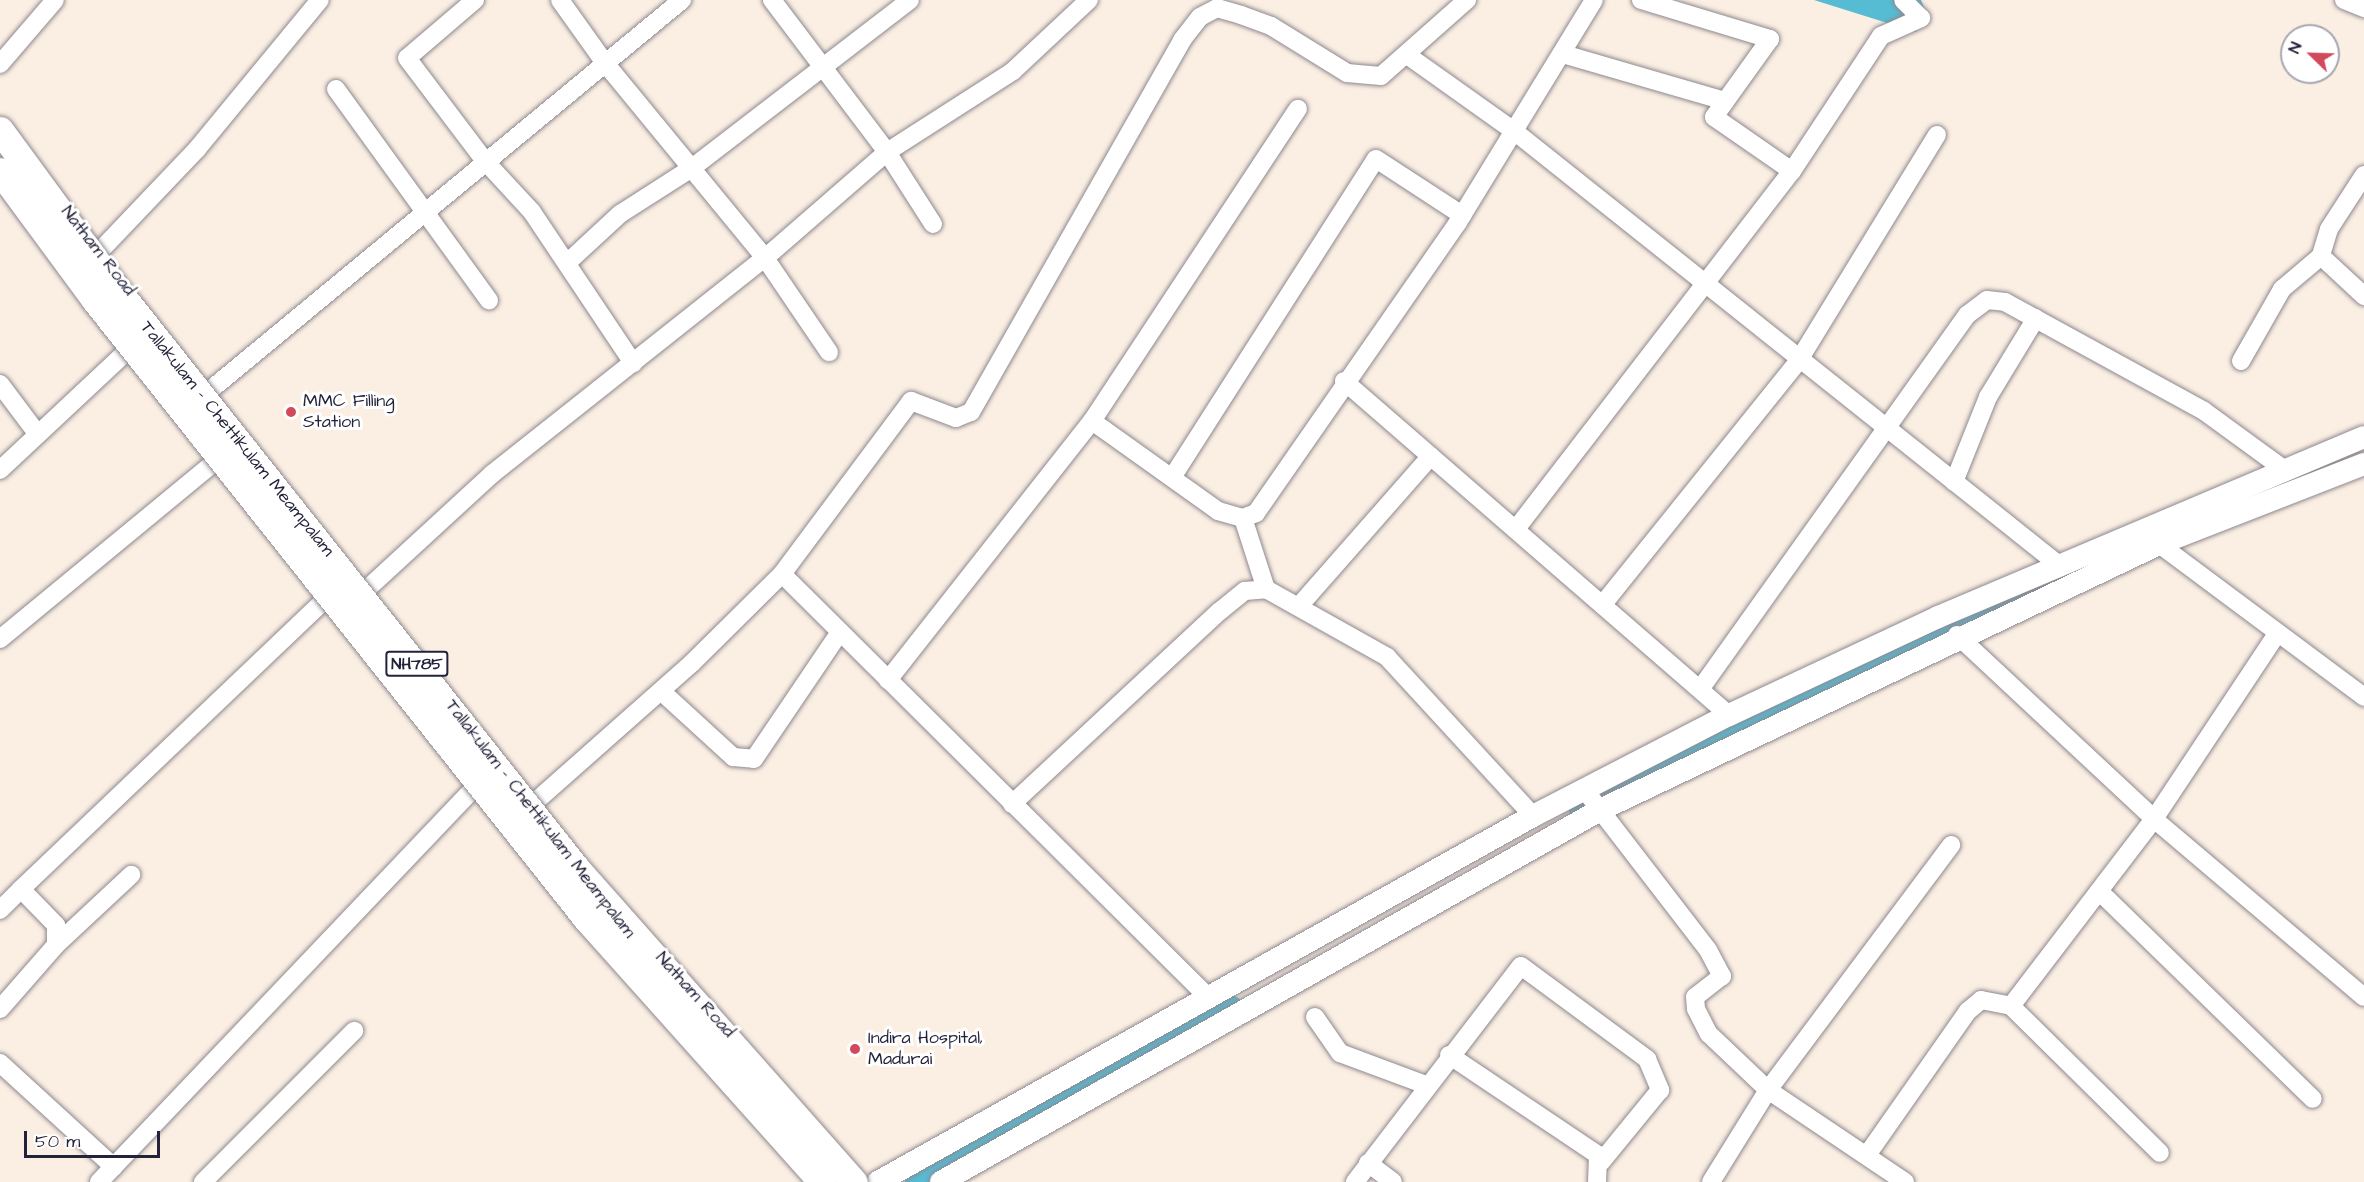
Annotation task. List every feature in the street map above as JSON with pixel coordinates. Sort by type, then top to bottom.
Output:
[{"type":"highway","name":"Tallakulam - Chettikulam Meampalam","points":[[0,130],[115,287],[576,868],[854,1182]]},
{"type":"highway","name":"Tallakulam - Chettikulam Meampalam","points":[[0,171],[95,300],[579,909],[822,1182]]},
{"type":"main road","name":"Natham Road","points":[[0,120],[98,253],[637,931],[865,1182]]},
{"type":"main road","name":"Natham Road","points":[[0,183],[215,462],[613,960],[813,1182]]},
{"type":"main road","points":[[941,1182],[1592,800],[1729,715],[2059,565],[2364,437]]},
{"type":"main road","points":[[878,1182],[1533,816],[1592,800],[2160,544],[2364,464]]},
{"type":"street","points":[[0,64],[55,0]]},
{"type":"street","points":[[98,253],[197,149],[320,0]]},
{"type":"street","points":[[475,0],[407,58],[485,161],[532,212],[633,363]]},
{"type":"street","points":[[560,0],[605,63],[765,258],[829,352]]},
{"type":"street","points":[[209,391],[682,0]]},
{"type":"street","points":[[772,0],[887,153],[933,224]]},
{"type":"street","points":[[567,263],[620,214],[692,168],[822,64],[910,0]]},
{"type":"street","points":[[368,590],[492,474],[765,258],[887,153],[1013,71],[1089,0]]},
{"type":"street","points":[[535,802],[661,691],[782,574],[911,401],[956,418],[971,412],[1182,40],[1212,4],[1271,26],[1363,77],[1381,76],[1467,0]]},
{"type":"street","points":[[1092,421],[1173,476],[1218,511],[1243,518],[1256,513],[1344,381],[1462,215],[1563,54],[1594,0]]},
{"type":"street","points":[[1641,0],[1770,39],[1714,117],[1792,171]]},
{"type":"street","points":[[1516,529],[1707,285],[1792,171],[1881,36],[1921,18],[1903,0]]},
{"type":"street","points":[[2344,0],[2364,8]]},
{"type":"street","points":[[1563,54],[1725,101]]},
{"type":"street","points":[[1407,55],[1514,131],[2059,565]]},
{"type":"street","points":[[336,89],[489,300]]},
{"type":"street","points":[[888,680],[1092,421],[1298,109]]},
{"type":"street","points":[[1603,604],[1799,360],[1937,135]]},
{"type":"street","points":[[1173,476],[1376,159],[1462,215]]},
{"type":"street","points":[[2241,361],[2282,289],[2321,256],[2329,229],[2364,175]]},
{"type":"street","points":[[2321,256],[2364,296]]},
{"type":"street","points":[[1701,688],[1886,428],[1977,305],[2005,302],[2036,318],[2204,411],[2285,470]]},
{"type":"street","points":[[1954,482],[1988,397],[2036,318]]},
{"type":"street","points":[[0,470],[36,432],[156,324]]},
{"type":"street","points":[[1344,381],[1701,688],[1729,715]]},
{"type":"street","points":[[0,384],[36,432]]},
{"type":"street","points":[[1300,605],[1431,456]]},
{"type":"street","points":[[0,639],[215,462]]},
{"type":"street","points":[[1243,518],[1266,589]]},
{"type":"street","points":[[2160,544],[2277,634],[2364,697]]},
{"type":"street","points":[[782,574],[1208,996]]},
{"type":"street","points":[[1012,804],[1220,611],[1245,591],[1266,589],[1300,605],[1387,657],[1533,816]]},
{"type":"street","points":[[0,910],[326,599]]},
{"type":"street","points":[[661,691],[733,757],[754,759],[840,632]]},
{"type":"street","points":[[2011,1006],[2154,819],[2277,634]]},
{"type":"street","points":[[1957,635],[2154,819],[2364,997]]},
{"type":"street","points":[[99,1182],[475,787]]},
{"type":"street","points":[[1592,800],[1692,927],[1722,976],[1695,997],[1709,1034],[1768,1090],[1905,1182]]},
{"type":"street","points":[[1711,1182],[1768,1090],[1952,845]]},
{"type":"street","points":[[2,1004],[56,945],[131,875]]},
{"type":"street","points":[[21,889],[56,925],[56,945]]},
{"type":"street","points":[[2099,891],[2313,1099]]},
{"type":"street","points":[[1355,1182],[1449,1055],[1521,966],[1647,1059],[1660,1090],[1601,1162],[1597,1182]]},
{"type":"street","points":[[1868,1155],[1968,1011],[1981,1000],[2011,1006],[2160,1153]]},
{"type":"street","points":[[1314,1017],[1340,1053],[1426,1085]]},
{"type":"street","points":[[202,1182],[354,1031]]},
{"type":"street","points":[[1449,1055],[1585,1145],[1601,1162]]},
{"type":"street","points":[[0,1062],[114,1167]]},
{"type":"street","points":[[1368,1163],[1393,1182]]},
{"type":"water","points":[[1814,0],[1921,0],[1924,8],[1916,32]]},
{"type":"waterway","points":[[1579,810],[1848,675],[2093,564]]},
{"type":"waterway","points":[[915,1182],[1023,1117],[1232,1006]]},
{"type":"place","name":"MMC Filling Station","points":[[291,412]]},
{"type":"place","name":"Indira Hospital, Madurai","points":[[855,1049]]}]
